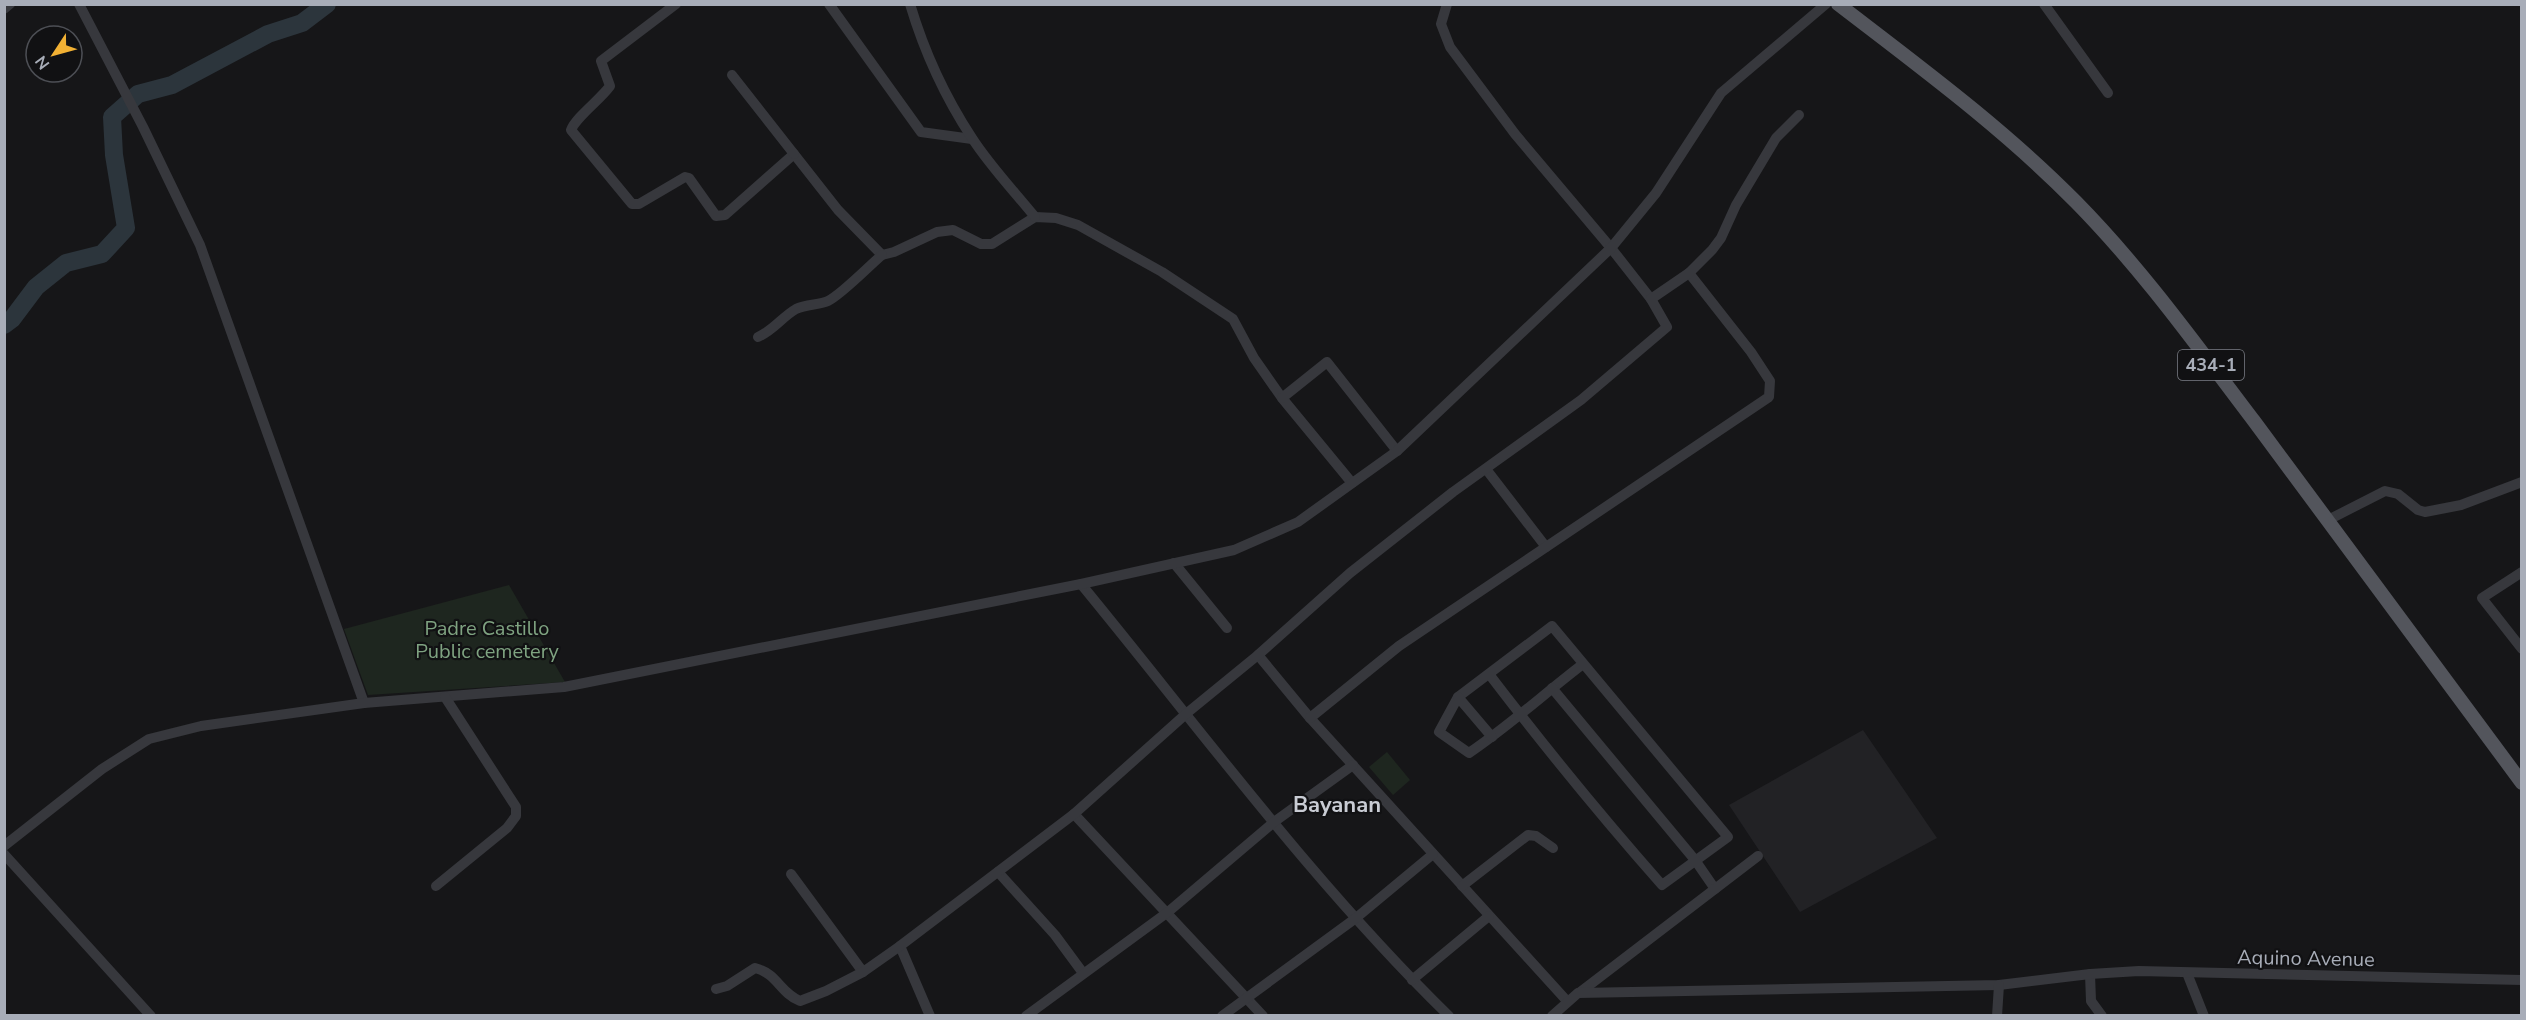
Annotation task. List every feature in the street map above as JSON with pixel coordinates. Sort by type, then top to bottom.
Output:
[{"type":"main road","name":"434-1","points":[[1838,4],[2003,134],[2105,232],[2161,299],[2522,783]]},
{"type":"street","points":[[4,9],[10,4]]},
{"type":"street","points":[[79,4],[143,127],[200,245],[364,703]]},
{"type":"street","points":[[676,4],[623,42],[601,61],[610,86],[574,123],[571,130],[632,204],[639,204],[684,177],[689,178],[716,216],[725,215],[794,154]]},
{"type":"street","points":[[829,4],[921,132],[972,139]]},
{"type":"street","points":[[910,4],[922,44],[972,139],[1035,217]]},
{"type":"street","points":[[716,989],[727,986],[755,968],[768,971],[790,996],[800,1001],[826,991],[862,972],[900,946],[1074,814],[1350,573],[1453,492],[1581,400],[1667,327],[1651,299],[1515,135],[1449,47],[1441,24],[1447,4]]},
{"type":"street","points":[[4,846],[102,769],[149,739],[201,726],[364,703],[564,687],[1174,564],[1234,550],[1298,522],[1397,451],[1611,248],[1656,193],[1721,93],[1826,4]]},
{"type":"street","points":[[2044,4],[2108,93]]},
{"type":"street","points":[[732,75],[838,210],[882,255]]},
{"type":"street","points":[[1651,299],[1689,273],[1721,238],[1736,206],[1776,138],[1799,115]]},
{"type":"street","points":[[758,337],[768,333],[783,318],[797,309],[827,302],[882,255],[894,252],[937,232],[952,230],[981,244],[992,244],[1035,217],[1056,218],[1078,225],[1162,272],[1233,319],[1254,358],[1282,398],[1352,483]]},
{"type":"street","points":[[1310,718],[1399,646],[1768,397],[1770,381],[1751,352],[1689,273]]},
{"type":"street","points":[[1282,398],[1327,362],[1397,451]]},
{"type":"street","points":[[1486,469],[1546,547]]},
{"type":"street","points":[[2328,520],[2385,491],[2398,494],[2418,510],[2425,512],[2461,505],[2522,482]]},
{"type":"street","points":[[1174,564],[1227,628]]},
{"type":"street","points":[[2522,572],[2482,598],[2522,649]]},
{"type":"street","points":[[1081,584],[1274,822],[1356,918],[1412,980],[1449,1016]]},
{"type":"street","points":[[1489,674],[1520,714],[1612,828],[1662,885],[1728,837],[1552,626],[1458,697],[1439,732],[1469,753],[1492,737],[1520,714],[1552,688],[1583,664]]},
{"type":"street","points":[[1258,655],[1310,718],[1567,1001]]},
{"type":"street","points":[[1552,688],[1695,861],[1715,889]]},
{"type":"street","points":[[436,886],[507,828],[516,816],[516,807],[445,697]]},
{"type":"street","points":[[1458,697],[1492,737]]},
{"type":"street","points":[[1026,1016],[1168,912],[1274,822],[1353,765]]},
{"type":"street","points":[[1074,814],[1248,997],[1263,1016]]},
{"type":"street","points":[[1462,886],[1528,835],[1536,836],[1553,848]]},
{"type":"street","points":[[4,854],[151,1016]]},
{"type":"street","points":[[1222,1016],[1356,918],[1433,854]]},
{"type":"street","points":[[1552,1016],[1567,1001],[1758,856]]},
{"type":"street","points":[[998,872],[1055,935],[1083,973]]},
{"type":"street","points":[[790,873],[862,972]]},
{"type":"street","points":[[1412,980],[1490,916]]},
{"type":"street","points":[[900,946],[930,1016]]},
{"type":"street","name":"Aquino Avenue","points":[[1578,993],[1999,985],[2090,974],[2139,971],[2522,980]]},
{"type":"street","points":[[2187,973],[2204,1016]]},
{"type":"street","points":[[2090,974],[2091,1001],[2102,1016]]},
{"type":"street","points":[[1997,1016],[1999,985]]},
{"type":"shaded area","points":[[1863,730],[1937,838],[1800,912],[1729,805]]},
{"type":"green space","name":"Padre Castillo Public cemetery","points":[[509,585],[565,682],[368,695],[344,629]]},
{"type":"green space","points":[[1387,752],[1410,780],[1393,795],[1369,767]]},
{"type":"waterway","points":[[4,325],[12,319],[36,287],[66,263],[102,254],[126,228],[114,155],[112,117],[138,94],[172,85],[268,34],[302,23],[327,4]]},
{"type":"district","name":"Bayanan","points":[[1337,804]]}]
